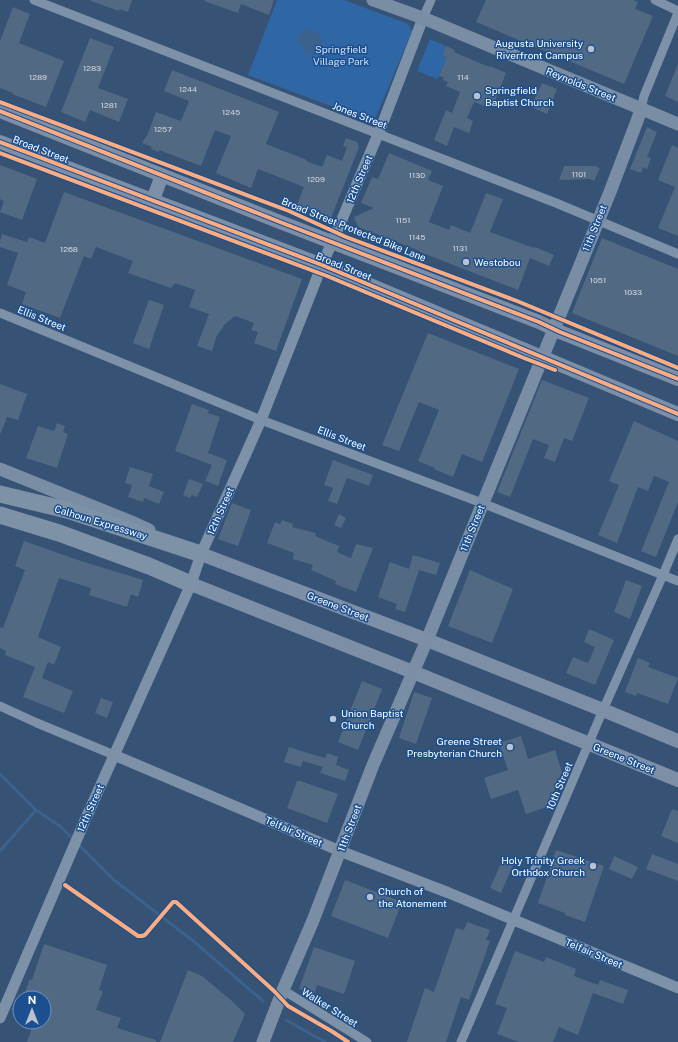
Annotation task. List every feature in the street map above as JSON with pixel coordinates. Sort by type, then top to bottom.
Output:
[{"type":"highway","name":"Calhoun Expressway","points":[[0,494],[67,510],[201,554]]},
{"type":"highway","points":[[0,515],[59,533],[149,566],[191,584]]},
{"type":"main road","name":"Reynolds Street","points":[[373,0],[423,18],[678,124]]},
{"type":"main road","name":"11th Street","points":[[262,1042],[312,923],[373,765],[427,640],[598,220],[641,109]]},
{"type":"main road","name":"Broad Street","points":[[0,111],[162,176],[539,322],[678,379]]},
{"type":"main road","name":"Broad Street","points":[[0,142],[322,265],[678,414]]},
{"type":"main road","points":[[153,200],[162,176]]},
{"type":"main road","name":"Greene Street","points":[[0,469],[129,521],[201,554],[427,640],[678,741]]},
{"type":"main road","name":"Greene Street","points":[[191,584],[413,672],[678,780]]},
{"type":"street","name":"Jones Street","points":[[34,0],[598,220],[678,254]]},
{"type":"street","name":"12th Street","points":[[0,1018],[68,858],[191,584],[201,554],[261,420],[322,265],[378,134],[431,0]]},
{"type":"street","points":[[655,0],[678,12]]},
{"type":"street","name":"11th Street","points":[[641,109],[644,96],[678,12]]},
{"type":"street","name":"Ellis Street","points":[[0,313],[261,420],[482,503],[678,581]]},
{"type":"street","name":"10th Street","points":[[461,1042],[588,744],[678,539]]},
{"type":"street","name":"Telfair Street","points":[[0,706],[340,851],[514,919],[678,988]]},
{"type":"street","name":"Walker Street","points":[[283,990],[367,1042]]},
{"type":"green space","name":"Springfield Village Park","points":[[277,0],[344,0],[408,24],[412,31],[376,117],[368,120],[248,75]]},
{"type":"green space","points":[[430,39],[446,46],[442,56],[447,57],[438,79],[417,71]]},
{"type":"shaded area","points":[[309,29],[320,35],[322,44],[317,52],[305,54],[303,47],[297,44],[300,34]]},
{"type":"building","points":[[91,0],[132,0],[128,12],[119,9],[119,11]]},
{"type":"building","points":[[274,0],[269,15],[241,4],[238,13],[204,1]]},
{"type":"building","name":"Augusta University Riverfront Campus","points":[[486,0],[633,0],[638,2],[635,9],[653,16],[624,84],[476,22]]},
{"type":"building","points":[[13,7],[30,14],[19,43],[64,61],[46,107],[0,88],[0,41]]},
{"type":"building","points":[[90,38],[114,47],[98,88],[128,99],[119,122],[90,110],[85,122],[61,112]]},
{"type":"building","points":[[446,46],[455,50],[454,52],[506,73],[493,106],[488,104],[487,107],[474,102],[467,118],[473,121],[469,133],[454,127],[447,146],[434,140],[446,110],[452,113],[460,92],[446,86],[448,82],[439,76],[447,57],[442,56]]},
{"type":"building","points":[[678,64],[678,102],[665,96]]},
{"type":"building","points":[[172,70],[279,112],[266,144],[307,160],[306,161],[322,167],[327,155],[342,161],[347,147],[343,146],[346,138],[357,142],[359,147],[331,218],[297,205],[304,187],[258,169],[251,188],[216,173],[231,136],[215,130],[201,166],[159,150],[159,152],[151,149],[152,147],[142,143],[147,136],[156,112],[181,121],[189,101],[164,91]]},
{"type":"building","points":[[542,83],[557,89],[547,114],[531,107]]},
{"type":"building","points":[[647,127],[657,132],[647,157],[651,158],[647,169],[643,167],[641,173],[630,169]]},
{"type":"building","points":[[672,145],[678,148],[678,236],[658,228],[675,187],[658,180]]},
{"type":"building","points":[[389,153],[432,171],[428,180],[443,186],[429,222],[449,230],[451,225],[470,233],[486,193],[503,199],[490,232],[554,255],[549,266],[530,258],[518,290],[358,227],[354,217],[374,208],[361,203],[372,177],[378,179]]},
{"type":"building","points":[[0,165],[37,179],[22,220],[0,212],[4,201],[0,199]]},
{"type":"building","points":[[564,166],[595,166],[600,168],[594,181],[590,179],[559,180]]},
{"type":"building","points":[[64,192],[302,279],[276,351],[254,343],[258,332],[251,330],[254,323],[235,316],[224,325],[217,335],[212,351],[197,346],[209,314],[189,307],[195,290],[175,283],[171,288],[128,273],[133,261],[96,247],[91,259],[84,256],[60,318],[22,304],[26,292],[7,285],[18,253],[0,247],[2,234],[27,242],[29,237],[45,243]]},
{"type":"building","points":[[602,238],[678,269],[678,356],[572,313]]},
{"type":"building","points":[[149,300],[164,305],[149,349],[133,343]]},
{"type":"building","points":[[428,333],[519,369],[482,462],[462,454],[453,477],[418,461],[439,410],[419,402],[399,451],[382,445]]},
{"type":"building","points":[[542,380],[589,398],[572,441],[564,438],[555,462],[544,458],[549,445],[533,439],[510,497],[497,492]]},
{"type":"building","points":[[0,384],[27,394],[18,420],[7,417],[1,433],[0,433]]},
{"type":"building","points":[[192,404],[209,410],[208,413],[220,417],[208,453],[227,460],[218,486],[205,481],[212,465],[175,451]]},
{"type":"building","points":[[634,421],[678,441],[678,502],[656,557],[641,551],[669,482],[654,476],[648,491],[638,487],[617,543],[598,535],[619,485],[609,481]]},
{"type":"building","points":[[57,423],[65,426],[63,432],[68,434],[57,468],[26,458],[38,426],[54,431]]},
{"type":"building","points":[[333,460],[373,475],[369,486],[347,478],[337,504],[328,501],[333,488],[324,485]]},
{"type":"building","points":[[130,467],[153,474],[149,486],[164,492],[159,504],[144,498],[143,502],[128,497],[132,485],[125,483]]},
{"type":"building","points":[[189,479],[203,484],[197,497],[192,495],[190,498],[183,495]]},
{"type":"building","points":[[232,503],[251,510],[238,546],[218,539]]},
{"type":"building","points":[[339,514],[346,518],[341,528],[334,525]]},
{"type":"building","points":[[282,520],[293,524],[292,527],[316,533],[315,536],[339,546],[337,552],[351,558],[356,544],[373,548],[356,592],[335,584],[336,581],[311,570],[313,565],[293,559],[294,553],[267,543],[275,522],[280,524]]},
{"type":"building","points":[[24,541],[78,560],[143,580],[138,597],[131,594],[127,607],[89,595],[91,588],[59,578],[38,637],[61,647],[54,665],[48,662],[42,678],[73,691],[64,713],[23,697],[35,667],[5,655],[6,651],[0,648],[0,627],[3,628],[25,570],[15,566]]},
{"type":"building","points":[[413,555],[440,563],[436,575],[419,570],[405,612],[395,609],[397,604],[378,597],[390,562],[409,569]]},
{"type":"building","points":[[470,570],[513,589],[492,643],[448,626]]},
{"type":"building","points":[[626,580],[642,586],[630,619],[614,612]]},
{"type":"building","points":[[589,629],[614,640],[595,685],[566,673],[573,657],[588,663],[595,647],[584,642]]},
{"type":"building","points":[[638,658],[650,663],[648,667],[678,678],[668,704],[637,693],[636,696],[625,692]]},
{"type":"building","points":[[362,681],[382,689],[358,750],[338,742]]},
{"type":"building","points":[[414,692],[432,698],[416,744],[399,738]]},
{"type":"building","points":[[101,698],[113,702],[107,718],[95,713]]},
{"type":"building","points":[[521,736],[528,759],[555,750],[562,772],[547,807],[526,814],[518,790],[491,799],[484,778],[508,770],[499,743]]},
{"type":"building","points":[[289,747],[325,758],[327,753],[338,757],[336,765],[349,770],[345,781],[320,773],[323,767],[303,761],[301,767],[284,762]]},
{"type":"building","points":[[297,781],[338,794],[327,823],[287,808]]},
{"type":"building","points":[[672,809],[678,811],[678,843],[661,836]]},
{"type":"building","points":[[556,850],[604,866],[585,922],[538,903]]},
{"type":"building","points":[[652,854],[678,864],[678,881],[646,869]]},
{"type":"building","points":[[614,856],[638,867],[632,879],[609,869]]},
{"type":"building","points":[[502,861],[513,865],[501,893],[490,888]]},
{"type":"building","points":[[345,880],[402,902],[388,938],[331,916]]},
{"type":"building","points":[[467,922],[490,930],[486,940],[490,941],[469,1000],[461,997],[446,1042],[407,1042],[425,988],[434,992],[456,928],[464,930]]},
{"type":"building","points":[[44,944],[107,965],[99,990],[103,991],[96,1010],[121,1018],[117,1028],[156,1040],[156,1042],[27,1042],[31,1030],[52,1030],[52,990],[26,990],[30,979],[32,980]]},
{"type":"building","points":[[314,947],[355,961],[344,994],[317,985],[314,994],[299,989]]},
{"type":"building","points":[[515,951],[544,962],[546,957],[576,969],[574,976],[598,985],[600,980],[628,990],[623,1004],[593,993],[578,1035],[559,1027],[553,1042],[519,1042],[497,1034],[507,1008],[495,1004]]},
{"type":"building","points":[[188,970],[202,976],[245,1014],[233,1042],[160,1042]]},
{"type":"waterway","points":[[0,774],[36,810],[61,827],[114,880],[192,940],[263,1001]]},
{"type":"waterway","points":[[0,851],[36,810]]},
{"type":"waterway","points":[[286,1020],[325,1042]]},
{"type":"cycle path","name":"Broad Street Protected Bike Lane","points":[[0,102],[289,211],[346,237],[517,301],[678,368]]},
{"type":"cycle path","points":[[0,111],[285,224],[539,322],[560,332],[678,379]]},
{"type":"cycle path","points":[[0,142],[322,265],[678,414]]},
{"type":"cycle path","points":[[0,153],[327,276],[555,370]]},
{"type":"cycle path","points":[[65,885],[138,936],[145,935],[173,902],[176,902],[274,991],[288,1006],[348,1042]]},
{"type":"place","name":"Augusta University Riverfront Campus","points":[[591,49]]},
{"type":"place","name":"Springfield Baptist Church","points":[[477,96]]},
{"type":"place","name":"Westobou","points":[[466,262]]},
{"type":"place","name":"Union Baptist Church","points":[[333,719]]},
{"type":"place","name":"Greene Street Presbyterian Church","points":[[510,747]]},
{"type":"place","name":"Holy Trinity Greek Orthdox Church","points":[[593,866]]},
{"type":"place","name":"Church of the Atonement","points":[[370,897]]}]
